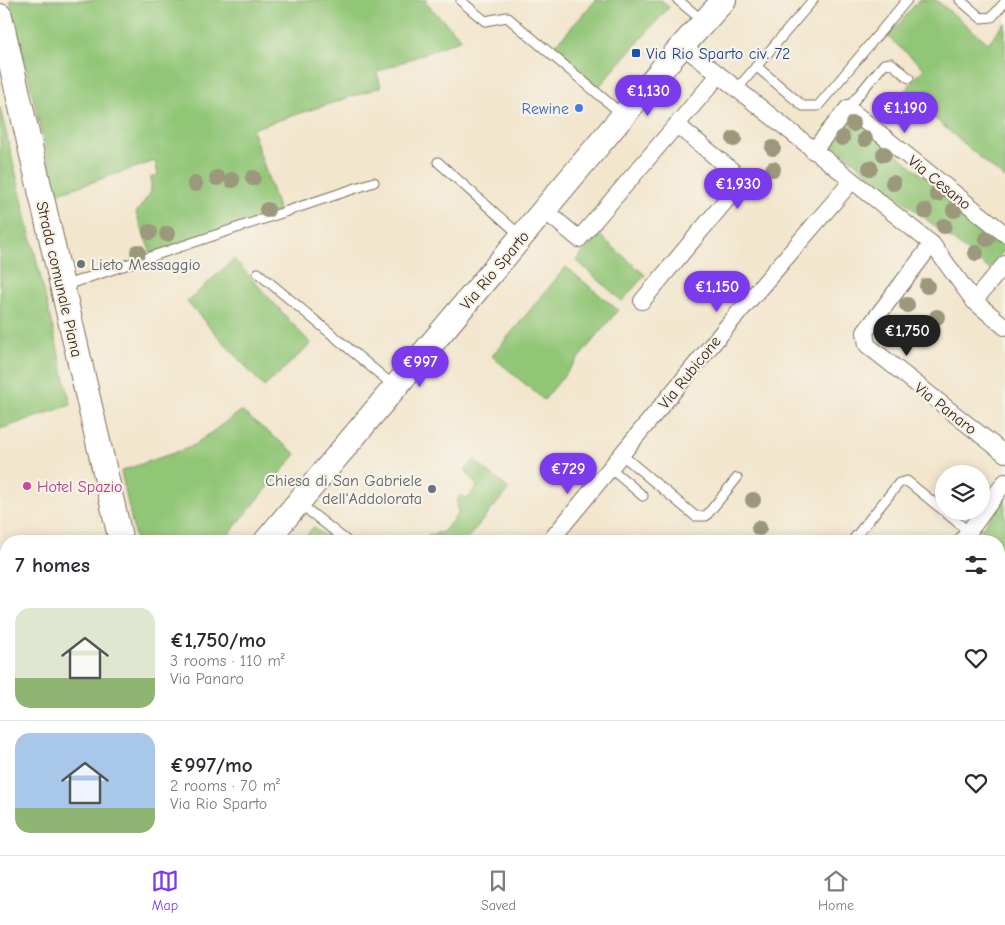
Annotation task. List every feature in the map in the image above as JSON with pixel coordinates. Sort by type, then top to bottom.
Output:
[{"type":"street","name":"Via Rio Sparto","points":[[271,535],[682,46],[724,0]]},
{"type":"street","name":"Strada comunale Piana","points":[[0,16],[120,535]]},
{"type":"street","points":[[682,46],[851,182],[932,244],[974,301],[1005,327]]},
{"type":"street","points":[[544,210],[579,238],[719,75]]},
{"type":"street","points":[[813,150],[848,108]]},
{"type":"street","name":"Via Cesano","points":[[848,108],[1005,234]]},
{"type":"street","points":[[642,301],[738,186],[735,173],[677,125]]},
{"type":"street","name":"Via Rubicone","points":[[555,535],[729,324],[851,182]]},
{"type":"street","name":"Via Panaro","points":[[932,244],[865,332],[867,345],[1005,454]]},
{"type":"street","points":[[974,301],[1005,264]]},
{"type":"street","points":[[967,535],[1005,482]]},
{"type":"lane","points":[[678,0],[704,22]]},
{"type":"lane","points":[[737,89],[813,0]]},
{"type":"lane","points":[[756,66],[803,106],[818,106],[907,0]]},
{"type":"lane","points":[[960,0],[981,18],[992,17],[1005,2]]},
{"type":"lane","points":[[461,1],[485,21],[507,18],[623,116]]},
{"type":"lane","points":[[848,108],[884,64],[891,63],[909,78]]},
{"type":"lane","points":[[438,162],[522,237]]},
{"type":"lane","points":[[62,286],[374,182]]},
{"type":"lane","points":[[258,273],[395,387]]},
{"type":"lane","points":[[621,454],[695,516],[706,516],[737,478]]},
{"type":"lane","points":[[610,468],[643,496]]},
{"type":"lane","points":[[857,535],[899,482],[907,480],[935,503]]},
{"type":"lane","points":[[299,503],[339,535]]},
{"type":"lane","points":[[952,520],[965,535]]},
{"type":"green space","points":[[10,0],[427,0],[425,2],[462,39],[377,72],[381,87],[252,129],[279,211],[151,254],[136,213],[151,192],[151,177],[158,175],[155,161],[56,194]]},
{"type":"green space","points":[[596,0],[662,0],[669,7],[596,90],[551,50]]},
{"type":"green space","points":[[919,0],[936,0],[988,43],[1005,23],[1005,179],[904,92],[924,68],[888,37]]},
{"type":"green space","points":[[0,107],[71,405],[0,429]]},
{"type":"green space","points":[[850,116],[1005,242],[1005,249],[989,269],[829,142]]},
{"type":"green space","points":[[598,234],[645,275],[622,301],[576,260]]},
{"type":"green space","points":[[234,259],[311,344],[264,387],[187,302]]},
{"type":"green space","points":[[566,267],[618,310],[544,400],[492,356]]},
{"type":"green space","points":[[241,411],[296,454],[228,535],[135,535],[121,471],[191,447]]},
{"type":"green space","points":[[474,460],[509,489],[470,535],[428,535],[443,532],[458,514],[457,500],[461,495],[467,499],[477,486],[465,470]]},
{"type":"green space","points":[[1005,497],[1005,535],[985,535],[980,531],[990,520]]},
{"type":"green space","points":[[313,527],[323,535],[307,535]]},
{"type":"place","name":"Via Rio Sparto civ. 72","points":[[636,53]]},
{"type":"place","name":"Rewine","points":[[579,108]]},
{"type":"place","name":"Lieto Messaggio","points":[[81,264]]},
{"type":"place","name":"Hotel Spazio","points":[[27,486]]},
{"type":"place","name":"Chiesa di San Gabriele dell'Addolorata","points":[[432,489]]}]
